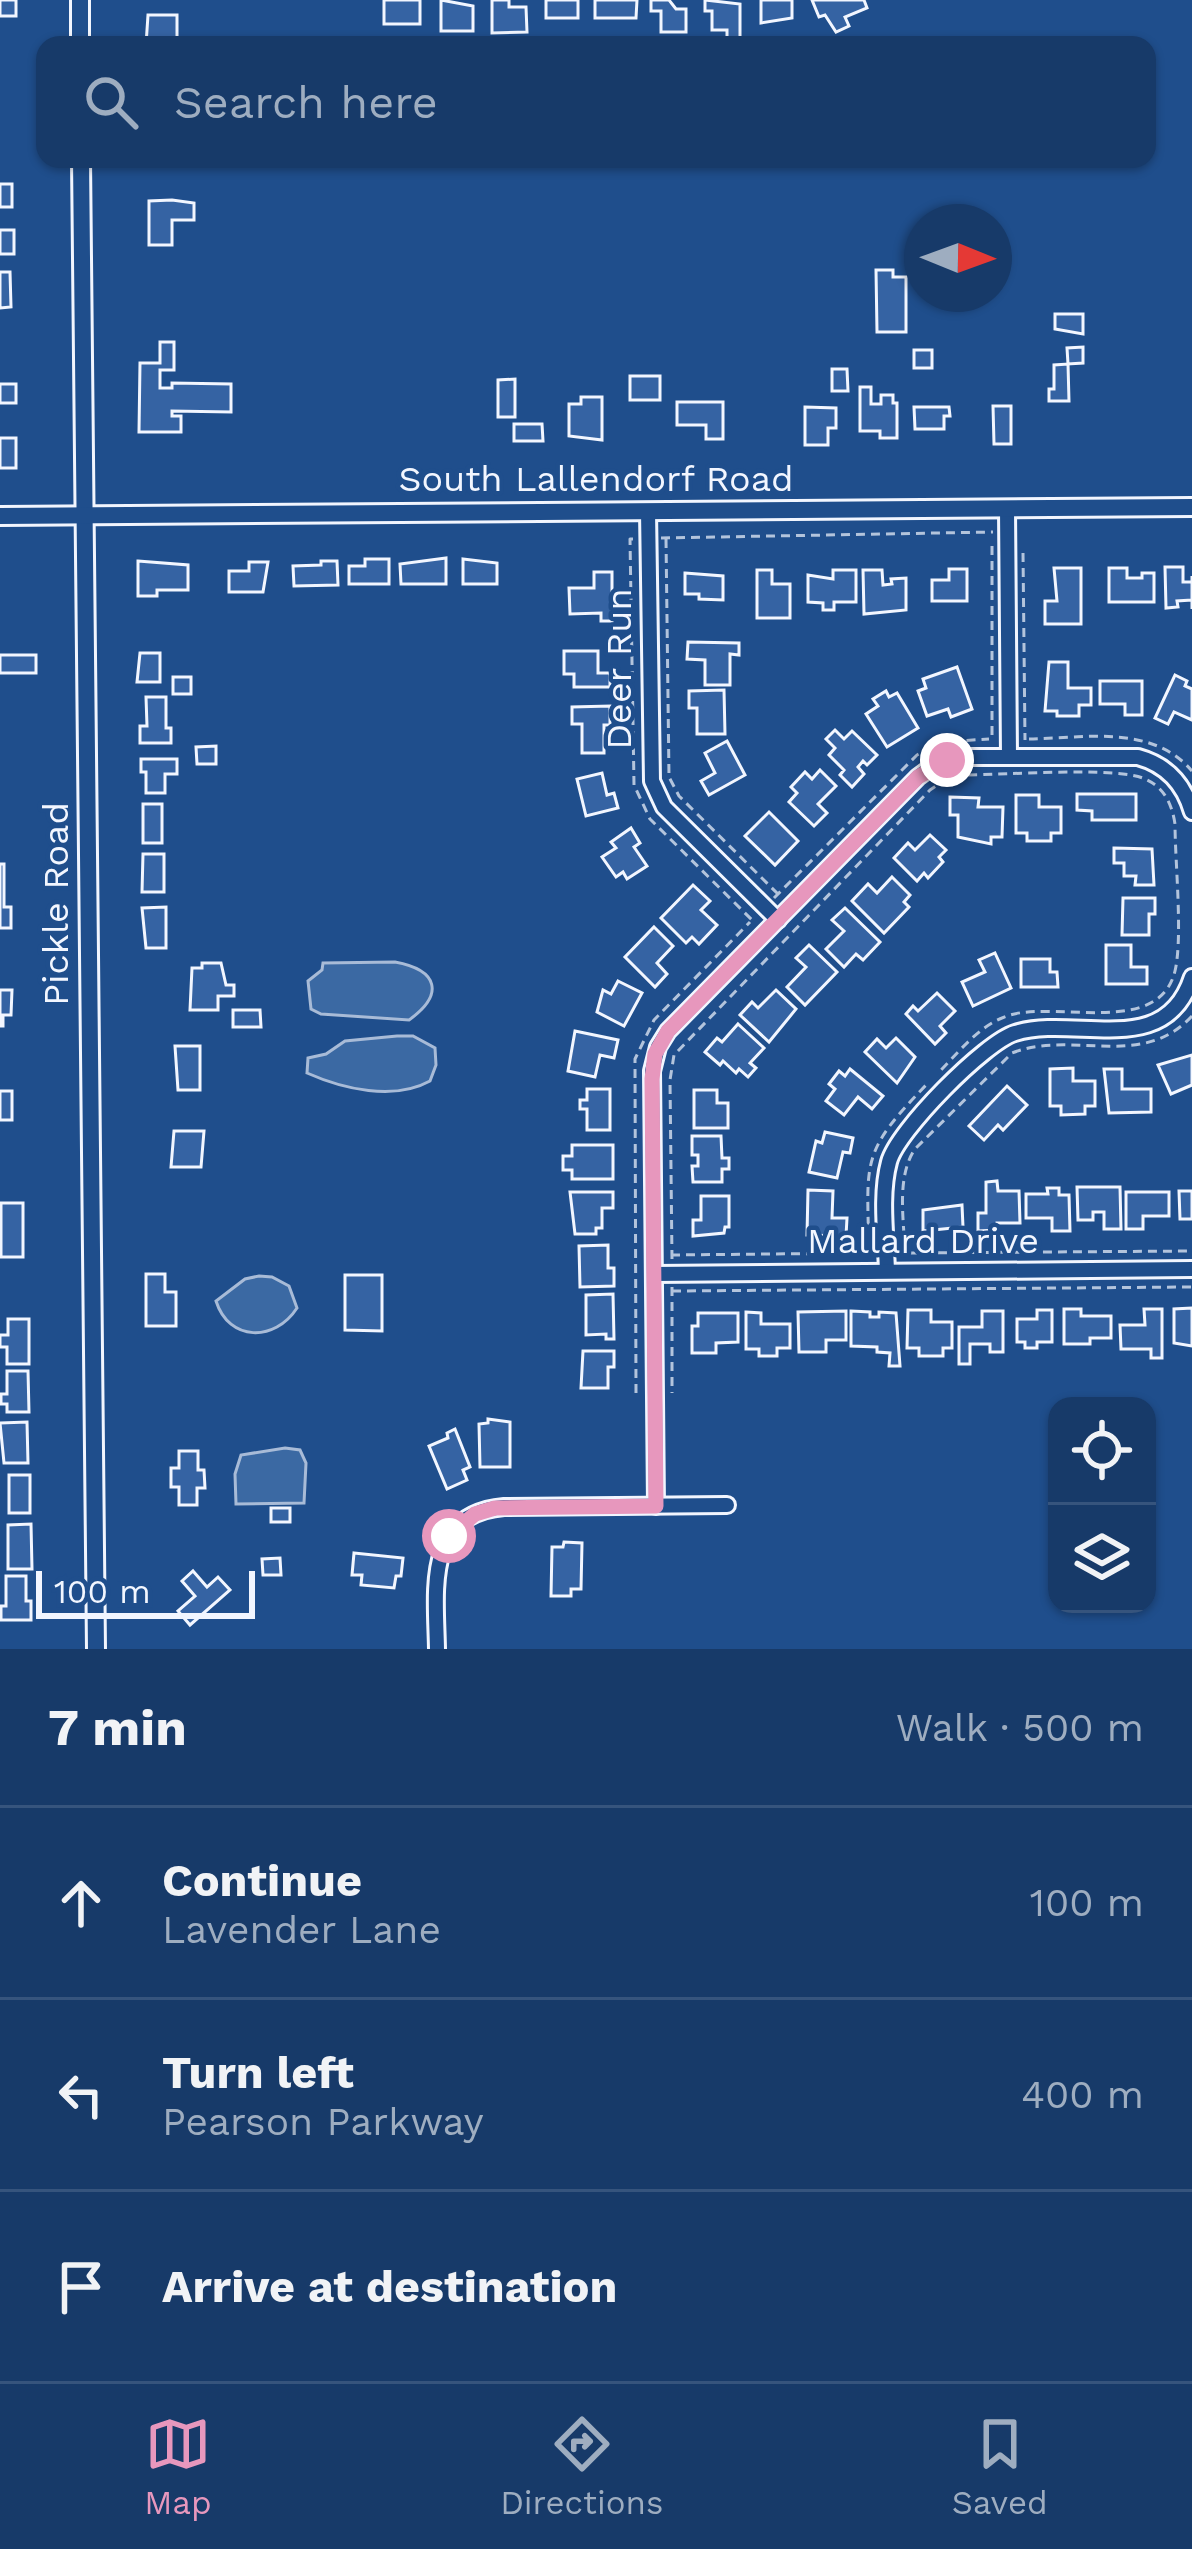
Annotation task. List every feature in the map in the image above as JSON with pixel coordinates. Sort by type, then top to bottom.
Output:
[{"type":"street","points":[[80,0],[80,36]]},
{"type":"street","name":"Pickle Road","points":[[81,168],[96,1649]]},
{"type":"street","name":"South Lallendorf Road","points":[[0,516],[1192,507]]},
{"type":"street","points":[[1007,509],[1009,757]]},
{"type":"street","name":"Deer Run","points":[[648,511],[652,781],[664,807],[778,920]]},
{"type":"street","points":[[656,1506],[652,1079],[655,1054],[668,1031],[922,773],[953,759],[1119,755],[1150,760],[1175,778],[1192,812]]},
{"type":"street","points":[[887,1271],[886,1178],[893,1149],[986,1051],[1020,1031],[1147,1025],[1175,1007],[1192,977]]},
{"type":"street","name":"Mallard Drive","points":[[654,1274],[1192,1269]]},
{"type":"street","points":[[436,1649],[436,1567],[444,1544],[463,1522],[485,1510],[727,1505]]},
{"type":"path","points":[[629,539],[992,532]]},
{"type":"path","points":[[665,537],[669,777],[683,801],[778,894]]},
{"type":"path","points":[[672,1393],[670,1072],[682,1043],[938,784],[966,775],[1035,774]]},
{"type":"path","points":[[1192,1016],[1171,1034],[1143,1046],[1036,1048],[1012,1053],[915,1149],[906,1165],[904,1253],[1192,1251]]},
{"type":"path","points":[[672,1292],[1192,1287]]},
{"type":"water","points":[[395,962],[420,971],[432,984],[428,1001],[409,1020],[321,1014],[311,1009],[308,981],[322,970],[323,963]]},
{"type":"water","points":[[413,1036],[435,1048],[430,1081],[401,1090],[368,1090],[307,1073],[308,1058],[326,1054],[345,1041]]},
{"type":"water","points":[[259,1276],[289,1286],[297,1308],[277,1327],[253,1333],[231,1324],[216,1301],[245,1279]]},
{"type":"water","points":[[300,1450],[306,1463],[304,1503],[236,1504],[235,1474],[241,1455]]},
{"type":"building","points":[[0,0],[16,0],[16,16],[0,16]]},
{"type":"building","points":[[384,0],[420,0],[420,24],[384,24]]},
{"type":"building","points":[[441,0],[473,6],[473,31],[441,31]]},
{"type":"building","points":[[492,0],[526,7],[527,32],[492,33]]},
{"type":"building","points":[[546,0],[578,0],[578,18],[546,18]]},
{"type":"building","points":[[595,0],[637,0],[636,18],[595,18]]},
{"type":"building","points":[[651,0],[669,0],[676,9],[686,9],[686,32],[661,32],[661,11],[651,11]]},
{"type":"building","points":[[705,0],[740,4],[740,36],[712,30],[712,11],[705,11]]},
{"type":"building","points":[[761,0],[792,0],[792,18],[761,23]]},
{"type":"building","points":[[812,0],[864,0],[867,8],[845,17],[849,26],[836,32],[825,15],[819,17]]},
{"type":"building","points":[[148,15],[177,15],[177,36],[147,36]]},
{"type":"building","points":[[0,184],[12,184],[12,207],[0,207]]},
{"type":"building","points":[[149,201],[194,203],[194,220],[172,220],[172,245],[149,245]]},
{"type":"building","points":[[0,230],[14,230],[14,254],[0,254]]},
{"type":"building","points":[[876,270],[893,270],[893,277],[904,277],[906,332],[877,332]]},
{"type":"building","points":[[0,272],[10,272],[11,307],[0,308]]},
{"type":"building","points":[[1055,314],[1083,314],[1083,334],[1055,329]]},
{"type":"building","points":[[160,342],[174,342],[174,370],[160,370],[160,388],[172,388],[172,383],[231,384],[231,412],[172,411],[172,416],[181,416],[181,432],[139,432],[140,363],[160,363]]},
{"type":"building","points":[[1083,347],[1083,363],[1068,364],[1067,348]]},
{"type":"building","points":[[914,350],[932,350],[932,368],[914,368]]},
{"type":"building","points":[[1068,364],[1069,401],[1049,401],[1054,365]]},
{"type":"building","points":[[832,369],[847,369],[848,391],[832,391]]},
{"type":"building","points":[[630,376],[660,376],[660,400],[630,400]]},
{"type":"building","points":[[515,379],[515,417],[498,417],[498,380]]},
{"type":"building","points":[[0,384],[16,384],[16,403],[0,403]]},
{"type":"building","points":[[860,387],[871,387],[871,404],[881,404],[881,395],[893,395],[897,438],[880,438],[880,431],[860,431]]},
{"type":"building","points":[[581,397],[602,397],[602,440],[569,436],[569,404],[581,404]]},
{"type":"building","points":[[677,402],[723,402],[723,439],[706,439],[706,425],[677,425]]},
{"type":"building","points":[[993,406],[1011,406],[1011,444],[994,444]]},
{"type":"building","points":[[805,407],[836,408],[836,428],[828,428],[828,445],[805,445]]},
{"type":"building","points":[[914,407],[949,407],[944,429],[915,429]]},
{"type":"building","points":[[514,424],[542,424],[543,441],[514,441]]},
{"type":"building","points":[[0,438],[16,438],[16,468],[0,468]]},
{"type":"building","points":[[446,558],[446,584],[401,584],[400,564]]},
{"type":"building","points":[[365,559],[389,559],[389,584],[349,584],[349,566],[365,566]]},
{"type":"building","points":[[463,559],[497,563],[497,584],[463,584]]},
{"type":"building","points":[[138,561],[188,565],[188,590],[157,590],[157,596],[138,596]]},
{"type":"building","points":[[321,561],[337,561],[338,585],[294,586],[293,566],[321,565]]},
{"type":"building","points":[[249,562],[268,562],[263,592],[229,592],[229,571],[249,571]]},
{"type":"building","points":[[1165,567],[1183,567],[1183,582],[1192,582],[1192,600],[1166,608]]},
{"type":"building","points":[[1054,568],[1081,568],[1081,624],[1045,624],[1045,601],[1057,601]]},
{"type":"building","points":[[1109,568],[1127,568],[1127,578],[1154,573],[1154,602],[1109,602]]},
{"type":"building","points":[[949,569],[967,569],[967,601],[932,601],[932,580],[949,580]]},
{"type":"building","points":[[757,570],[772,570],[772,584],[790,584],[790,618],[757,618]]},
{"type":"building","points":[[833,570],[856,570],[856,602],[834,602],[834,610],[823,610],[823,603],[808,602],[808,575],[833,579]]},
{"type":"building","points":[[863,570],[882,570],[883,585],[906,578],[906,610],[864,614]]},
{"type":"building","points":[[594,572],[612,572],[612,621],[601,621],[601,613],[570,614],[569,588],[594,588]]},
{"type":"building","points":[[685,573],[723,576],[723,600],[685,594]]},
{"type":"building","points":[[688,642],[739,643],[739,655],[730,654],[730,685],[705,685],[705,660],[687,659]]},
{"type":"building","points":[[564,651],[598,651],[598,673],[610,673],[610,687],[574,687],[574,674],[564,674]]},
{"type":"building","points":[[140,653],[160,653],[160,682],[137,682]]},
{"type":"building","points":[[0,655],[36,655],[36,673],[0,673]]},
{"type":"building","points":[[1049,662],[1068,662],[1068,688],[1091,688],[1091,705],[1079,705],[1079,716],[1045,711]]},
{"type":"building","points":[[957,667],[972,709],[951,717],[948,709],[927,716],[918,691],[926,688],[923,679]]},
{"type":"building","points":[[1175,675],[1192,689],[1192,720],[1174,712],[1168,724],[1155,718]]},
{"type":"building","points":[[173,677],[191,677],[191,694],[173,694]]},
{"type":"building","points":[[1100,681],[1142,681],[1142,715],[1125,715],[1125,704],[1100,704]]},
{"type":"building","points":[[724,690],[725,734],[697,734],[697,708],[689,708],[689,691]]},
{"type":"building","points":[[886,691],[889,697],[897,693],[918,728],[887,747],[866,714],[878,706],[873,699]]},
{"type":"building","points":[[146,697],[166,697],[171,743],[140,743],[140,726],[147,726]]},
{"type":"building","points":[[610,706],[604,753],[582,753],[582,724],[572,724],[572,707]]},
{"type":"building","points":[[835,730],[844,739],[852,731],[877,755],[858,767],[864,774],[852,787],[829,755],[835,748],[826,739]]},
{"type":"building","points":[[727,741],[745,775],[709,795],[701,781],[715,773],[705,753]]},
{"type":"building","points":[[216,746],[216,764],[197,764],[196,747]]},
{"type":"building","points":[[141,759],[177,759],[177,774],[165,774],[165,793],[146,793]]},
{"type":"building","points":[[820,770],[836,786],[818,804],[827,813],[814,826],[789,802],[797,793],[791,787],[805,772],[812,779]]},
{"type":"building","points":[[602,773],[607,795],[614,793],[618,808],[586,816],[577,779]]},
{"type":"building","points":[[1077,794],[1136,794],[1136,820],[1092,820],[1092,811],[1077,810]]},
{"type":"building","points":[[1016,795],[1039,795],[1039,807],[1061,807],[1061,833],[1051,833],[1051,841],[1027,841],[1027,833],[1016,833]]},
{"type":"building","points":[[950,797],[979,798],[978,807],[1003,807],[1002,837],[991,837],[991,844],[958,837],[958,815],[950,815]]},
{"type":"building","points":[[143,804],[162,804],[162,843],[143,843]]},
{"type":"building","points":[[769,812],[798,841],[775,865],[745,836]]},
{"type":"building","points":[[631,828],[640,843],[634,847],[647,866],[627,879],[623,872],[616,877],[602,857],[616,848],[611,842]]},
{"type":"building","points":[[930,835],[946,850],[939,857],[943,862],[928,878],[924,873],[917,881],[894,858],[908,843],[915,850]]},
{"type":"building","points":[[1114,848],[1152,849],[1154,885],[1135,885],[1136,876],[1124,876],[1124,863],[1114,863]]},
{"type":"building","points":[[143,854],[164,854],[164,892],[142,892]]},
{"type":"building","points":[[0,864],[4,864],[4,907],[11,907],[11,928],[0,928]]},
{"type":"building","points":[[892,877],[910,895],[904,902],[909,907],[884,933],[852,901],[868,884],[877,893]]},
{"type":"building","points":[[693,885],[710,901],[701,910],[717,925],[699,944],[692,937],[686,943],[661,918]]},
{"type":"building","points":[[1123,898],[1155,898],[1149,935],[1122,935]]},
{"type":"building","points":[[166,907],[166,948],[146,948],[142,908]]},
{"type":"building","points":[[845,908],[880,942],[863,960],[856,954],[844,967],[826,949],[844,931],[832,920]]},
{"type":"building","points":[[654,927],[673,946],[657,963],[667,974],[655,987],[625,957]]},
{"type":"building","points":[[809,945],[837,972],[805,1005],[787,987],[806,967],[796,958]]},
{"type":"building","points":[[1106,945],[1131,945],[1131,967],[1147,967],[1147,984],[1106,984]]},
{"type":"building","points":[[995,953],[1011,988],[973,1006],[962,982],[985,972],[979,960]]},
{"type":"building","points":[[1021,959],[1050,959],[1058,987],[1021,987]]},
{"type":"building","points":[[202,963],[221,963],[226,985],[234,985],[234,996],[218,996],[218,1010],[190,1010],[192,968],[202,968]]},
{"type":"building","points":[[618,981],[642,993],[624,1026],[597,1012],[603,990],[611,994]]},
{"type":"building","points":[[0,990],[12,990],[11,1015],[3,1015],[3,1026],[0,1026]]},
{"type":"building","points":[[776,990],[796,1009],[769,1042],[740,1015],[752,1002],[758,1008]]},
{"type":"building","points":[[937,993],[955,1011],[940,1026],[946,1033],[935,1044],[906,1014],[913,1006],[918,1011]]},
{"type":"building","points":[[233,1010],[260,1010],[261,1027],[233,1027]]},
{"type":"building","points":[[738,1024],[764,1048],[750,1063],[756,1068],[748,1077],[723,1061],[720,1065],[705,1052]]},
{"type":"building","points":[[575,1031],[618,1040],[614,1058],[600,1055],[595,1077],[568,1071]]},
{"type":"building","points":[[896,1038],[915,1057],[897,1083],[865,1052],[877,1039],[886,1048]]},
{"type":"building","points":[[175,1046],[200,1046],[200,1090],[178,1090]]},
{"type":"building","points":[[1192,1055],[1192,1085],[1171,1094],[1158,1065]]},
{"type":"building","points":[[1073,1068],[1073,1081],[1095,1081],[1095,1106],[1085,1106],[1085,1114],[1061,1115],[1061,1106],[1050,1106],[1050,1069]]},
{"type":"building","points":[[850,1069],[883,1096],[872,1109],[858,1097],[844,1115],[826,1101],[835,1089],[829,1084],[839,1071],[845,1076]]},
{"type":"building","points":[[1104,1069],[1122,1069],[1122,1089],[1151,1089],[1151,1112],[1109,1113]]},
{"type":"building","points":[[1007,1086],[1027,1105],[1003,1130],[998,1125],[984,1140],[969,1126]]},
{"type":"building","points":[[587,1089],[610,1089],[610,1130],[587,1130],[587,1109],[580,1109],[580,1100],[587,1100]]},
{"type":"building","points":[[694,1090],[717,1090],[717,1103],[728,1103],[728,1128],[694,1128]]},
{"type":"building","points":[[0,1091],[12,1091],[12,1120],[0,1120]]},
{"type":"building","points":[[174,1131],[204,1131],[201,1167],[171,1167]]},
{"type":"building","points":[[825,1132],[853,1138],[850,1153],[843,1152],[837,1178],[809,1172],[816,1141],[822,1143]]},
{"type":"building","points":[[692,1136],[721,1136],[722,1158],[729,1158],[729,1169],[722,1169],[722,1182],[693,1182],[692,1166],[698,1166],[698,1155],[692,1155]]},
{"type":"building","points":[[572,1145],[613,1145],[613,1179],[572,1179],[572,1170],[563,1170],[563,1156],[572,1156]]},
{"type":"building","points":[[997,1181],[998,1191],[1019,1191],[1020,1223],[997,1223],[997,1230],[978,1231],[978,1213],[986,1213],[986,1182]]},
{"type":"building","points":[[1077,1187],[1120,1187],[1121,1229],[1104,1229],[1104,1212],[1093,1212],[1093,1220],[1078,1220]]},
{"type":"building","points":[[1047,1188],[1059,1188],[1059,1195],[1069,1195],[1070,1231],[1052,1231],[1052,1218],[1026,1218],[1026,1194],[1048,1194]]},
{"type":"building","points":[[808,1190],[833,1191],[832,1218],[847,1218],[846,1236],[807,1235]]},
{"type":"building","points":[[1179,1191],[1192,1191],[1192,1219],[1180,1219]]},
{"type":"building","points":[[570,1192],[613,1192],[613,1208],[602,1208],[602,1228],[596,1228],[596,1234],[575,1234]]},
{"type":"building","points":[[1126,1192],[1169,1192],[1169,1216],[1143,1216],[1143,1229],[1126,1229]]},
{"type":"building","points":[[701,1196],[729,1196],[729,1227],[724,1233],[693,1236],[693,1220],[701,1220]]},
{"type":"building","points":[[1,1203],[23,1203],[23,1257],[1,1257]]},
{"type":"building","points":[[962,1205],[963,1227],[923,1231],[923,1210]]},
{"type":"building","points":[[608,1245],[614,1286],[580,1287],[579,1246]]},
{"type":"building","points":[[146,1274],[165,1274],[165,1292],[176,1292],[176,1326],[146,1326]]},
{"type":"building","points":[[345,1275],[382,1275],[382,1331],[345,1330]]},
{"type":"building","points":[[613,1294],[614,1339],[606,1339],[606,1334],[586,1335],[586,1295]]},
{"type":"building","points":[[1192,1308],[1192,1346],[1174,1343],[1174,1309]]},
{"type":"building","points":[[1064,1309],[1081,1309],[1081,1316],[1111,1316],[1111,1338],[1064,1344]]},
{"type":"building","points":[[1144,1309],[1162,1309],[1162,1358],[1151,1358],[1151,1349],[1121,1349],[1120,1325],[1145,1325]]},
{"type":"building","points":[[908,1310],[931,1310],[931,1322],[952,1322],[952,1348],[943,1348],[943,1356],[919,1356],[919,1348],[907,1348]]},
{"type":"building","points":[[1037,1310],[1052,1310],[1052,1342],[1025,1348],[1025,1342],[1017,1342],[1017,1319],[1037,1319]]},
{"type":"building","points":[[846,1311],[846,1340],[826,1340],[826,1352],[799,1352],[798,1312]]},
{"type":"building","points":[[851,1311],[870,1312],[870,1317],[896,1313],[900,1366],[889,1366],[890,1353],[877,1352],[877,1347],[851,1346]]},
{"type":"building","points":[[982,1311],[1003,1311],[1003,1352],[990,1352],[990,1344],[970,1344],[970,1364],[959,1364],[959,1327],[982,1327]]},
{"type":"building","points":[[746,1312],[761,1313],[761,1324],[790,1324],[790,1348],[777,1348],[777,1356],[759,1356],[759,1349],[746,1349]]},
{"type":"building","points":[[698,1313],[738,1313],[738,1342],[716,1343],[716,1353],[692,1353],[692,1326],[698,1326]]},
{"type":"building","points":[[8,1319],[29,1319],[29,1364],[7,1364],[7,1347],[0,1347],[0,1335],[8,1335]]},
{"type":"building","points":[[583,1351],[614,1351],[608,1388],[581,1388]]},
{"type":"building","points":[[7,1371],[28,1371],[29,1412],[7,1412],[7,1404],[1,1404],[1,1394],[7,1394]]},
{"type":"building","points":[[488,1419],[510,1422],[510,1467],[480,1467],[479,1424]]},
{"type":"building","points":[[27,1422],[28,1463],[4,1463],[0,1423]]},
{"type":"building","points":[[455,1429],[470,1467],[463,1470],[467,1480],[447,1489],[429,1446],[448,1438],[447,1433]]},
{"type":"building","points":[[179,1451],[198,1451],[205,1488],[197,1488],[197,1505],[179,1505],[179,1487],[171,1487],[171,1468],[179,1468]]},
{"type":"building","points":[[9,1475],[30,1475],[30,1513],[9,1513]]},
{"type":"building","points":[[271,1508],[290,1508],[290,1522],[271,1522]]},
{"type":"building","points":[[31,1524],[32,1569],[8,1569],[8,1525]]},
{"type":"building","points":[[564,1542],[582,1543],[581,1589],[571,1589],[571,1596],[551,1596],[552,1547],[563,1547]]},
{"type":"building","points":[[354,1553],[403,1558],[394,1588],[361,1585],[362,1575],[352,1575]]},
{"type":"building","points":[[280,1558],[281,1575],[263,1575],[262,1559]]},
{"type":"building","points":[[193,1571],[207,1587],[218,1577],[230,1590],[190,1625],[178,1611],[195,1596],[182,1581]]},
{"type":"building","points":[[6,1576],[26,1576],[31,1620],[1,1620]]},
{"type":"route","points":[[449,1536],[475,1514],[495,1508],[656,1506],[655,1054],[668,1031],[918,777],[947,760]]}]
